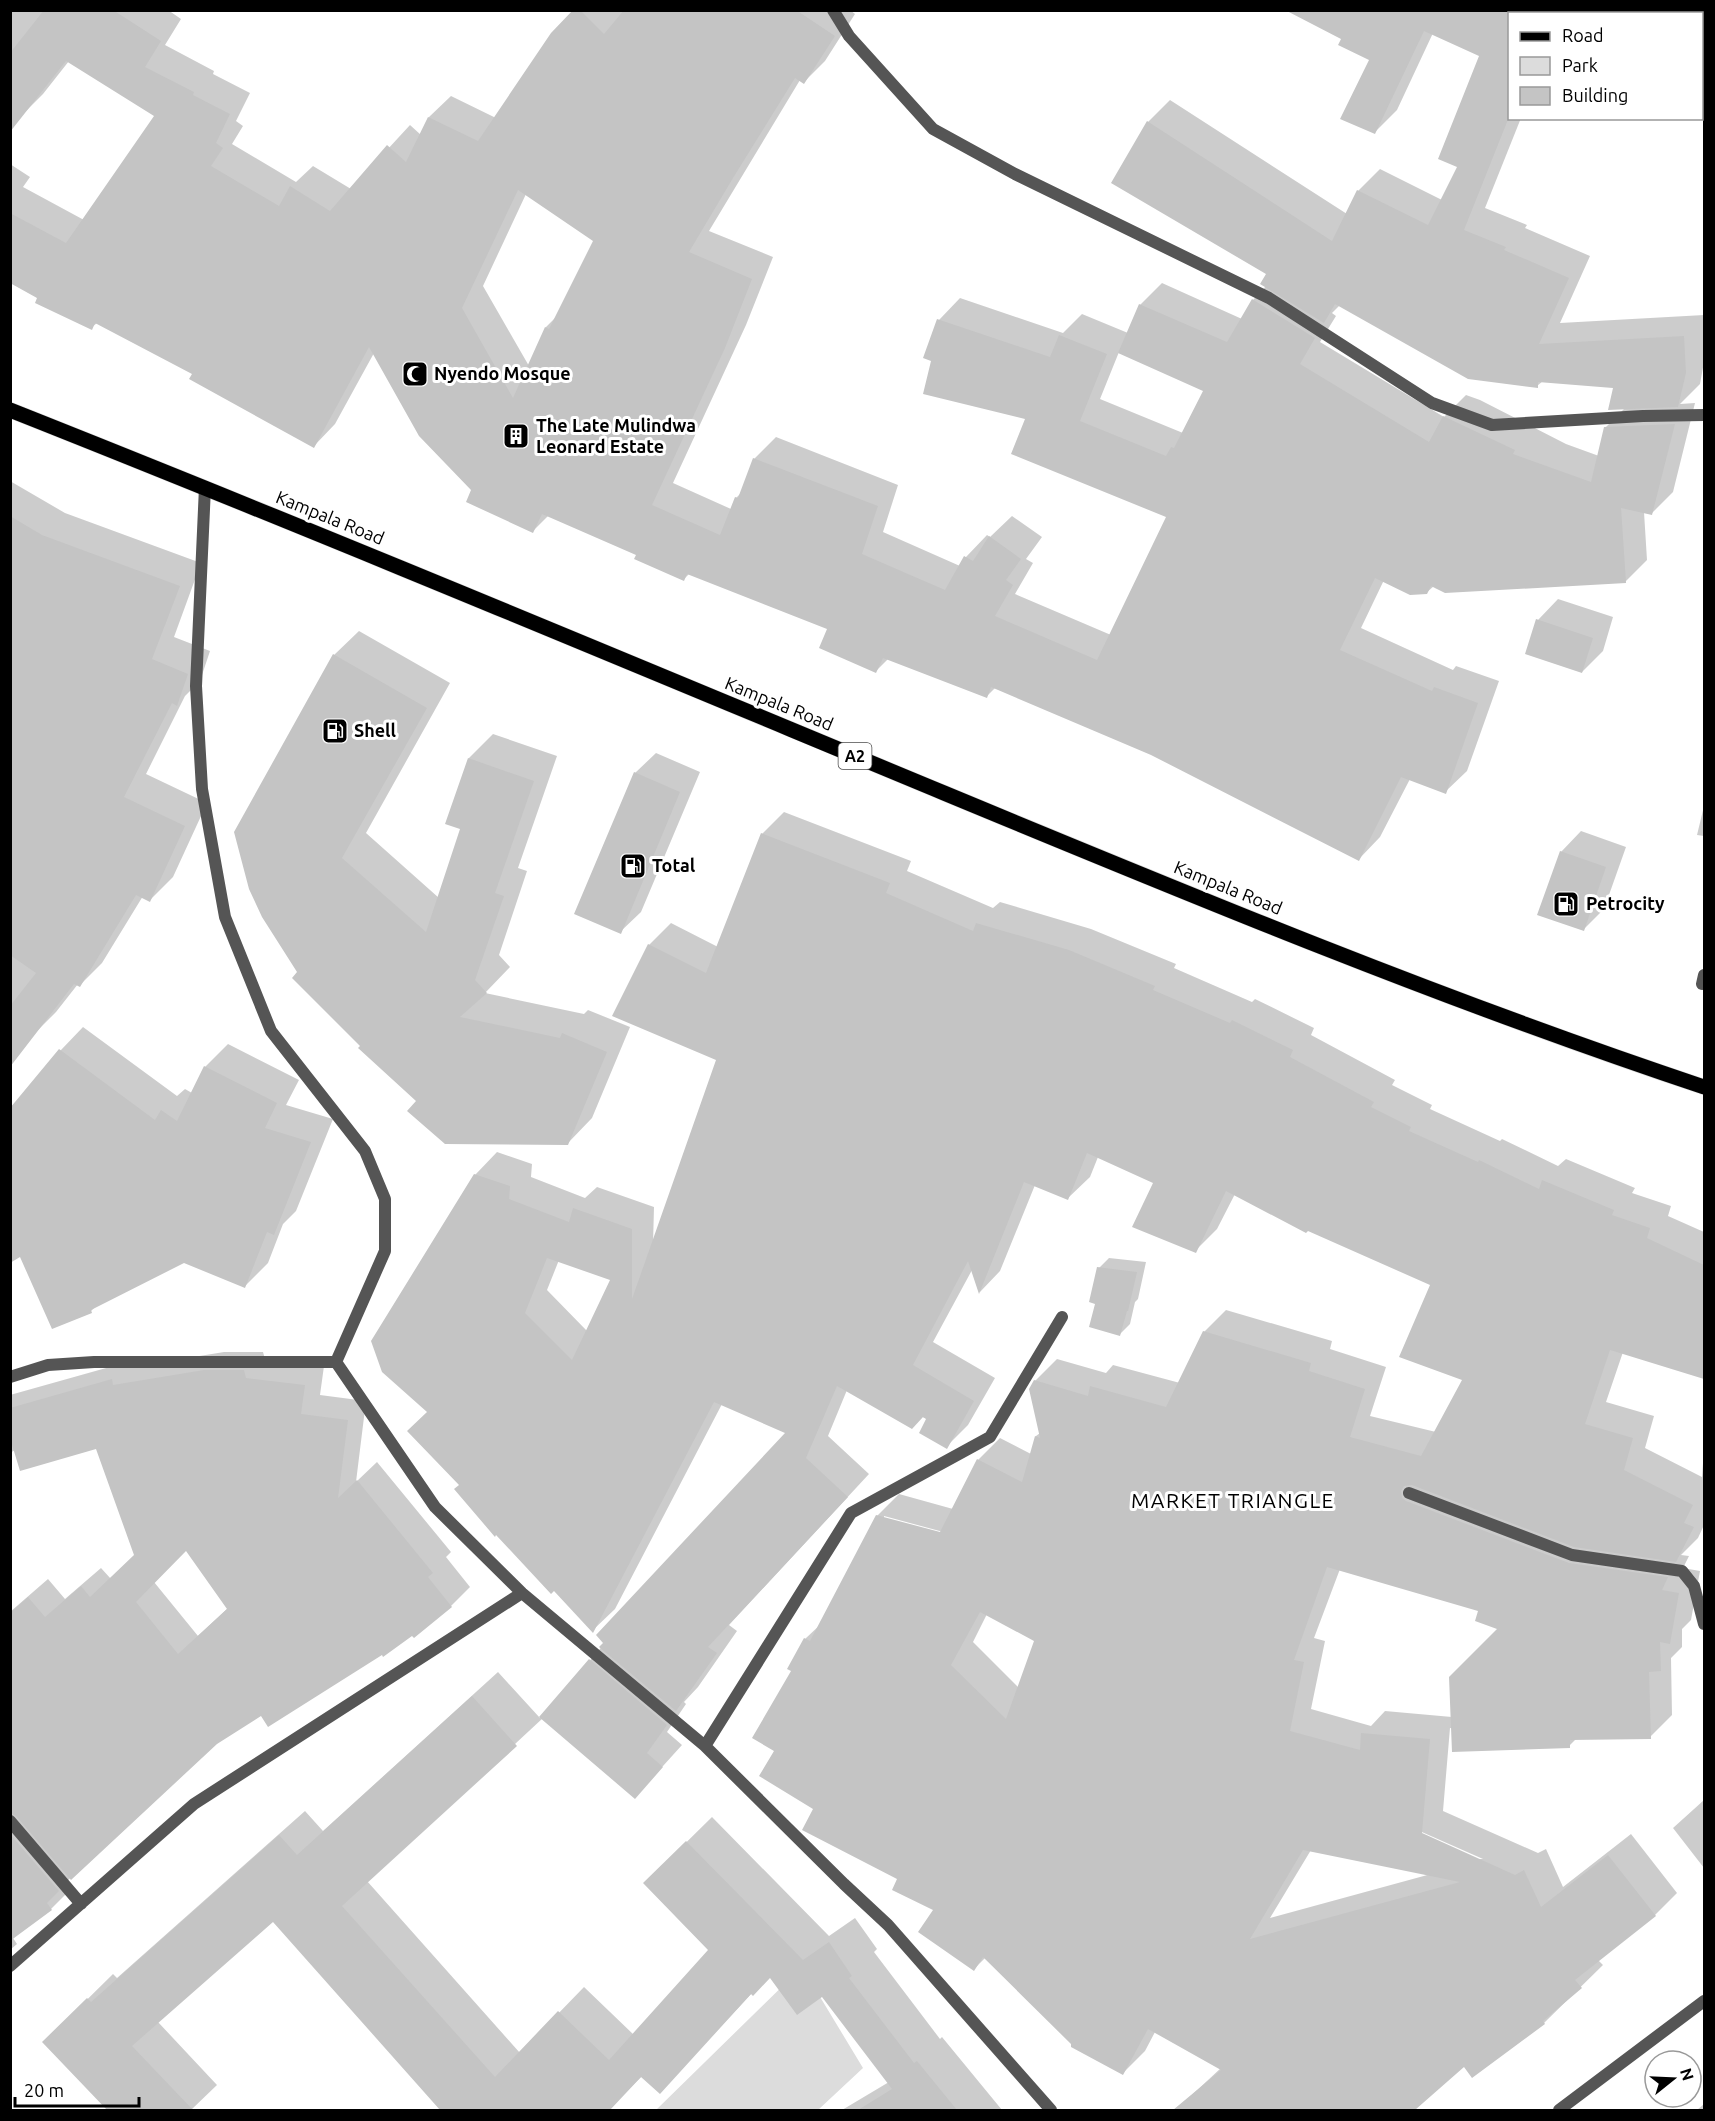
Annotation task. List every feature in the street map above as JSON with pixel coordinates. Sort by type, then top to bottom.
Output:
[{"type":"main road","name":"Kampala Road","points":[[10,410],[205,487],[1216,906],[1601,1053],[1704,1087]]},
{"type":"street","points":[[832,10],[849,36],[933,129],[1015,174],[1269,298],[1432,403],[1492,425],[1643,416],[1704,415]]},
{"type":"street","points":[[205,487],[196,686],[202,789],[225,917],[271,1031],[365,1151],[385,1198],[385,1251],[336,1362]]},
{"type":"street","points":[[705,1746],[851,1513],[990,1437],[1062,1317]]},
{"type":"street","points":[[10,1377],[48,1365],[94,1362],[336,1362]]},
{"type":"street","points":[[336,1362],[435,1507],[522,1593],[705,1746],[844,1884],[888,1924],[1051,2110]]},
{"type":"street","points":[[1409,1493],[1572,1555],[1682,1571],[1694,1586],[1704,1624]]},
{"type":"street","points":[[10,1966],[194,1804],[522,1593]]},
{"type":"street","points":[[10,1821],[81,1904]]},
{"type":"street","points":[[1559,2110],[1704,2001]]},
{"type":"green space","points":[[1640,11],[1704,11],[1704,62],[1703,12]]},
{"type":"green space","points":[[802,1967],[863,2068],[818,2110],[656,2110]]},
{"type":"building","points":[[44,10],[113,10],[161,41],[145,67],[194,92],[193,95],[230,114],[216,143],[223,148],[211,166],[279,206],[290,186],[330,211],[387,145],[406,162],[428,117],[478,141],[551,33],[573,10],[580,10],[604,34],[624,10],[796,10],[835,36],[804,84],[795,78],[689,252],[752,279],[725,348],[652,505],[720,535],[735,497],[738,498],[753,458],[878,506],[862,554],[945,590],[964,556],[973,561],[989,536],[1021,559],[1006,580],[1013,585],[995,616],[1097,660],[1166,517],[1011,454],[1025,419],[923,394],[931,361],[923,358],[937,319],[1050,357],[1059,335],[1107,354],[1080,421],[1166,456],[1171,447],[1174,448],[1203,391],[1118,353],[1139,304],[1227,342],[1252,299],[1315,338],[1300,364],[1429,442],[1443,416],[1515,450],[1513,454],[1591,482],[1604,427],[1675,424],[1652,515],[1621,508],[1626,583],[1445,593],[1431,586],[1427,594],[1410,595],[1375,578],[1340,650],[1432,691],[1434,687],[1478,703],[1446,794],[1401,777],[1359,861],[1151,755],[991,687],[987,698],[883,658],[876,673],[819,648],[827,629],[687,574],[684,581],[634,559],[636,555],[542,514],[533,533],[466,502],[471,490],[419,436],[369,347],[314,448],[189,379],[192,374],[95,323],[92,330],[35,303],[37,298],[10,283],[10,213],[66,243],[154,116],[66,61],[10,132],[10,53]],"holes":[[[518,190],[593,241],[549,329],[545,327],[513,398],[462,308]]]},
{"type":"building","points":[[1285,10],[1521,10],[1520,12],[1508,12],[1508,120],[1464,230],[1506,247],[1504,250],[1569,278],[1539,344],[1684,336],[1686,373],[1678,407],[1608,410],[1613,388],[1538,382],[1538,388],[1468,379],[1335,304],[1324,323],[1260,284],[1266,274],[1111,183],[1147,121],[1332,241],[1357,190],[1428,225],[1457,167],[1438,159],[1479,56],[1424,31],[1375,134],[1340,119],[1369,60],[1338,45],[1341,39]]},
{"type":"building","points":[[10,516],[42,535],[180,586],[152,659],[188,674],[177,706],[172,703],[124,797],[185,826],[150,902],[136,895],[80,987],[74,984],[10,1067],[10,1006],[36,973],[10,955]]},
{"type":"building","points":[[1536,619],[1593,638],[1582,673],[1525,654]]},
{"type":"building","points":[[333,654],[427,708],[342,858],[426,932],[460,829],[445,824],[468,758],[534,781],[495,893],[504,896],[475,980],[487,993],[460,1017],[560,1038],[562,1033],[607,1052],[568,1145],[445,1144],[407,1111],[416,1101],[358,1048],[360,1046],[292,978],[297,972],[262,917],[249,889],[234,832]]},
{"type":"building","points":[[634,772],[680,792],[621,934],[574,914]]},
{"type":"building","points":[[761,833],[890,883],[886,893],[973,931],[976,923],[1069,950],[1155,986],[1153,990],[1230,1023],[1232,1020],[1293,1050],[1290,1057],[1374,1102],[1371,1107],[1411,1127],[1409,1131],[1478,1162],[1479,1160],[1539,1189],[1542,1180],[1614,1210],[1612,1215],[1650,1228],[1647,1238],[1704,1265],[1704,1379],[1610,1350],[1585,1424],[1633,1438],[1624,1470],[1693,1505],[1684,1523],[1694,1527],[1676,1562],[1574,1547],[1412,1485],[1404,1486],[1401,1491],[1402,1498],[1406,1501],[1569,1563],[1668,1577],[1662,1590],[1679,1593],[1670,1644],[1660,1642],[1661,1671],[1649,1672],[1651,1739],[1570,1740],[1570,1748],[1452,1752],[1449,1677],[1497,1629],[1475,1621],[1478,1611],[1327,1567],[1294,1660],[1304,1662],[1290,1731],[1360,1750],[1361,1733],[1430,1739],[1422,1833],[1515,1875],[1524,1870],[1541,1907],[1608,1855],[1656,1916],[1575,1980],[1582,1988],[1543,2021],[1545,2024],[1472,2078],[1464,2067],[1415,2110],[1173,2110],[1221,2070],[1148,2029],[1123,2075],[1071,2047],[1071,2044],[983,1957],[974,1971],[918,1932],[933,1910],[892,1890],[897,1879],[802,1830],[813,1809],[759,1776],[774,1751],[752,1738],[791,1671],[787,1669],[804,1638],[810,1641],[876,1515],[940,1532],[977,1459],[1022,1482],[1035,1436],[1040,1438],[1029,1389],[1034,1380],[1088,1396],[1090,1386],[1166,1407],[1203,1331],[1311,1363],[1309,1371],[1365,1389],[1350,1437],[1421,1456],[1462,1380],[1399,1357],[1430,1285],[1308,1231],[1306,1233],[1226,1191],[1196,1253],[1132,1227],[1153,1183],[1087,1153],[1068,1200],[1024,1182],[979,1294],[968,1261],[913,1365],[974,1401],[947,1449],[919,1433],[926,1419],[923,1417],[912,1429],[837,1386],[806,1458],[848,1497],[708,1647],[717,1653],[676,1711],[599,1647],[603,1643],[596,1635],[785,1433],[714,1402],[593,1633],[554,1591],[551,1594],[496,1535],[495,1537],[454,1489],[459,1485],[407,1431],[427,1412],[382,1372],[371,1341],[474,1174],[510,1186],[509,1199],[569,1222],[573,1208],[632,1229],[632,1299],[716,1060],[612,1016],[648,944],[706,973]],"holes":[[[547,1258],[610,1280],[572,1360],[525,1313]],[[980,1612],[1034,1641],[1006,1719],[951,1665]],[[1303,1850],[1460,1882],[1250,1939]]]},
{"type":"building","points":[[1560,851],[1606,867],[1584,931],[1537,915]]},
{"type":"building","points":[[59,1049],[155,1120],[161,1110],[177,1121],[204,1066],[277,1103],[265,1128],[311,1142],[274,1235],[267,1232],[245,1288],[184,1263],[91,1310],[92,1313],[52,1329],[20,1257],[10,1263],[10,1108]]},
{"type":"building","points":[[1097,1267],[1137,1272],[1120,1336],[1089,1327],[1095,1304],[1089,1302]]},
{"type":"building","points":[[204,1370],[244,1370],[246,1378],[305,1385],[301,1414],[348,1420],[338,1498],[357,1480],[433,1573],[428,1577],[452,1607],[414,1638],[412,1636],[383,1657],[382,1655],[268,1727],[261,1716],[217,1744],[71,1880],[16,1816],[10,1813],[10,1613],[28,1597],[45,1617],[81,1586],[90,1597],[134,1555],[96,1449],[20,1471],[10,1438],[10,1408],[112,1379],[113,1385]],"holes":[[[186,1551],[227,1609],[178,1654],[136,1602]]]},
{"type":"building","points":[[589,1659],[667,1725],[647,1753],[663,1767],[635,1799],[539,1717]]},
{"type":"building","points":[[472,1696],[517,1746],[342,1906],[495,2077],[558,2011],[609,2060],[708,1950],[643,1883],[686,1841],[803,1960],[829,1942],[852,1976],[849,1978],[914,2063],[917,2061],[957,2110],[858,2110],[892,2089],[822,1997],[797,2015],[770,1978],[753,1996],[751,1994],[660,2094],[641,2077],[610,2110],[440,2110],[273,1922],[132,2046],[193,2110],[107,2110],[42,2042],[87,1998],[91,2002],[279,1835],[297,1855]]},
{"type":"building","points":[[10,1834],[59,1891],[47,1903],[52,1910],[10,1941]]},
{"type":"place","name":"Nyendo Mosque","points":[[415,374]]},
{"type":"place","name":"The Late Mulindwa Leonard Estate","points":[[516,436]]},
{"type":"place","name":"Shell","points":[[335,731]]},
{"type":"place","name":"Total","points":[[633,866]]},
{"type":"place","name":"Petrocity","points":[[1566,904]]},
{"type":"district","name":"MARKET TRIANGLE","points":[[1233,1501]]}]
